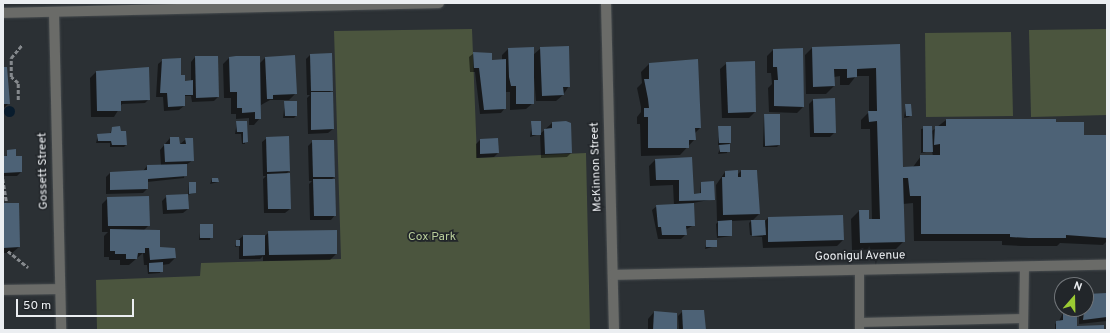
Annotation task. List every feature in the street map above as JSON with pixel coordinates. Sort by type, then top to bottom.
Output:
[{"type":"street","points":[[3,13],[439,3]]},
{"type":"street","name":"McKinnon Street","points":[[606,3],[614,275],[614,330]]},
{"type":"street","name":"Gossett Street","points":[[54,12],[61,330]]},
{"type":"street","name":"Goonigul Avenue","points":[[614,275],[1107,265]]},
{"type":"street","points":[[3,290],[60,289]]},
{"type":"lane","points":[[1023,330],[1024,267]]},
{"type":"lane","points":[[859,270],[859,326],[1023,318]]},
{"type":"path","points":[[18,100],[18,83],[11,77],[11,58],[22,45]]},
{"type":"path","points":[[3,179],[7,203]]},
{"type":"path","points":[[8,251],[28,267]]},
{"type":"green space","name":"Cox Park","points":[[472,29],[477,158],[586,153],[590,330],[97,330],[96,280],[200,276],[201,263],[341,259],[334,31]]},
{"type":"green space","points":[[1107,29],[1107,115],[1031,117],[1029,30]]},
{"type":"green space","points":[[1011,32],[1013,116],[926,117],[925,33]]},
{"type":"water","points":[[9,105],[13,107],[15,111],[13,115],[9,117],[5,115],[3,111],[5,107]]},
{"type":"building","points":[[900,44],[903,167],[920,166],[920,155],[940,155],[940,144],[934,145],[935,126],[946,126],[946,119],[1056,119],[1056,122],[1084,122],[1084,135],[1107,135],[1107,238],[1066,235],[1066,238],[1029,238],[1010,237],[1010,234],[921,234],[921,196],[910,196],[908,178],[903,178],[905,242],[860,243],[859,210],[869,210],[869,219],[880,219],[877,121],[869,122],[868,111],[877,111],[876,68],[857,69],[857,77],[847,78],[847,69],[834,69],[835,86],[813,87],[812,47]]},
{"type":"building","points":[[569,46],[570,87],[563,87],[564,95],[542,96],[540,47]]},
{"type":"building","points":[[534,47],[534,104],[516,104],[516,86],[511,86],[509,77],[508,48]]},
{"type":"building","points":[[803,48],[804,107],[774,106],[774,80],[778,80],[777,67],[773,67],[773,49]]},
{"type":"building","points":[[473,52],[492,53],[492,60],[506,59],[506,109],[484,110],[479,68],[474,68]]},
{"type":"building","points":[[332,53],[333,91],[311,91],[310,54]]},
{"type":"building","points":[[295,55],[297,94],[273,95],[273,99],[267,99],[265,57]]},
{"type":"building","points":[[195,56],[218,56],[219,97],[196,98]]},
{"type":"building","points":[[260,56],[261,119],[255,119],[255,112],[242,113],[242,108],[237,108],[237,92],[230,92],[229,57]]},
{"type":"building","points":[[181,58],[181,75],[185,75],[185,81],[193,80],[193,95],[185,95],[185,106],[168,107],[167,93],[160,93],[162,59]]},
{"type":"building","points":[[698,59],[701,128],[695,128],[696,140],[689,140],[689,148],[648,148],[648,117],[644,117],[644,108],[649,108],[644,79],[649,79],[649,63]]},
{"type":"building","points":[[755,61],[756,112],[728,113],[726,62]]},
{"type":"building","points":[[3,67],[7,67],[10,104],[3,104]]},
{"type":"building","points":[[149,67],[150,100],[121,101],[121,111],[97,111],[96,71]]},
{"type":"building","points":[[311,92],[333,92],[334,129],[311,130]]},
{"type":"building","points":[[835,98],[836,133],[814,133],[813,99]]},
{"type":"building","points":[[284,101],[297,101],[297,116],[285,116]]},
{"type":"building","points":[[905,104],[911,104],[912,116],[906,116]]},
{"type":"building","points":[[764,114],[780,114],[780,145],[765,146]]},
{"type":"building","points":[[236,121],[247,121],[248,142],[243,143],[243,132],[237,132]]},
{"type":"building","points":[[531,121],[541,121],[541,135],[532,135]]},
{"type":"building","points":[[566,121],[571,123],[572,153],[545,154],[544,129],[552,128],[552,122]]},
{"type":"building","points":[[120,126],[121,131],[126,131],[127,145],[112,145],[111,141],[98,141],[97,134],[111,133],[112,127]]},
{"type":"building","points":[[718,126],[731,126],[731,143],[719,143]]},
{"type":"building","points":[[923,126],[932,126],[933,152],[923,152]]},
{"type":"building","points":[[289,136],[290,171],[267,172],[266,137]]},
{"type":"building","points":[[170,137],[179,137],[180,144],[186,144],[185,138],[193,138],[194,161],[165,162],[164,144],[170,144]]},
{"type":"building","points":[[498,138],[499,153],[480,154],[480,139]]},
{"type":"building","points":[[312,140],[334,140],[335,177],[313,177]]},
{"type":"building","points":[[730,144],[730,152],[720,152],[719,145]]},
{"type":"building","points":[[16,149],[16,156],[22,156],[22,172],[3,173],[3,156],[7,156],[7,150]]},
{"type":"building","points":[[692,157],[694,194],[701,193],[701,182],[714,181],[715,200],[679,201],[679,180],[656,180],[655,159]]},
{"type":"building","points":[[187,164],[187,176],[148,179],[148,189],[110,190],[110,172],[147,170],[147,165]]},
{"type":"building","points":[[738,170],[738,177],[741,177],[741,170],[757,170],[760,214],[723,215],[722,177],[725,177],[725,171]]},
{"type":"building","points":[[290,173],[291,209],[268,209],[267,174]]},
{"type":"building","points":[[212,178],[218,178],[219,182],[212,182]]},
{"type":"building","points":[[313,179],[335,179],[336,216],[314,216]]},
{"type":"building","points":[[189,182],[196,182],[196,193],[189,194]]},
{"type":"building","points":[[188,194],[189,209],[167,210],[166,195]]},
{"type":"building","points":[[149,196],[150,226],[108,226],[107,197]]},
{"type":"building","points":[[3,203],[19,203],[20,247],[3,248]]},
{"type":"building","points":[[694,203],[695,226],[686,226],[687,235],[662,235],[661,227],[658,227],[656,205]]},
{"type":"building","points":[[843,215],[844,240],[768,242],[768,217]]},
{"type":"building","points":[[732,220],[732,236],[718,236],[718,221]]},
{"type":"building","points":[[751,220],[765,220],[766,235],[752,236]]},
{"type":"building","points":[[200,224],[213,224],[213,238],[200,238]]},
{"type":"building","points":[[110,229],[160,230],[160,247],[175,248],[176,258],[150,260],[149,248],[145,248],[145,253],[138,253],[137,259],[126,259],[126,254],[115,254],[115,251],[110,251]]},
{"type":"building","points":[[337,230],[337,254],[269,255],[268,231]]},
{"type":"building","points":[[243,235],[265,235],[265,255],[243,256]]},
{"type":"building","points":[[236,240],[240,240],[240,246],[236,246]]},
{"type":"building","points":[[706,240],[717,240],[717,247],[706,247]]},
{"type":"building","points":[[163,262],[163,272],[149,272],[149,263]]},
{"type":"building","points":[[1107,293],[1107,317],[1083,320],[1083,317],[1094,317],[1094,294]]},
{"type":"building","points":[[682,310],[704,310],[706,330],[683,330]]},
{"type":"building","points":[[654,311],[677,313],[677,330],[653,330]]},
{"type":"building","points":[[1063,317],[1077,317],[1077,326],[1104,325],[1104,330],[1056,330],[1056,321],[1063,320]]}]
